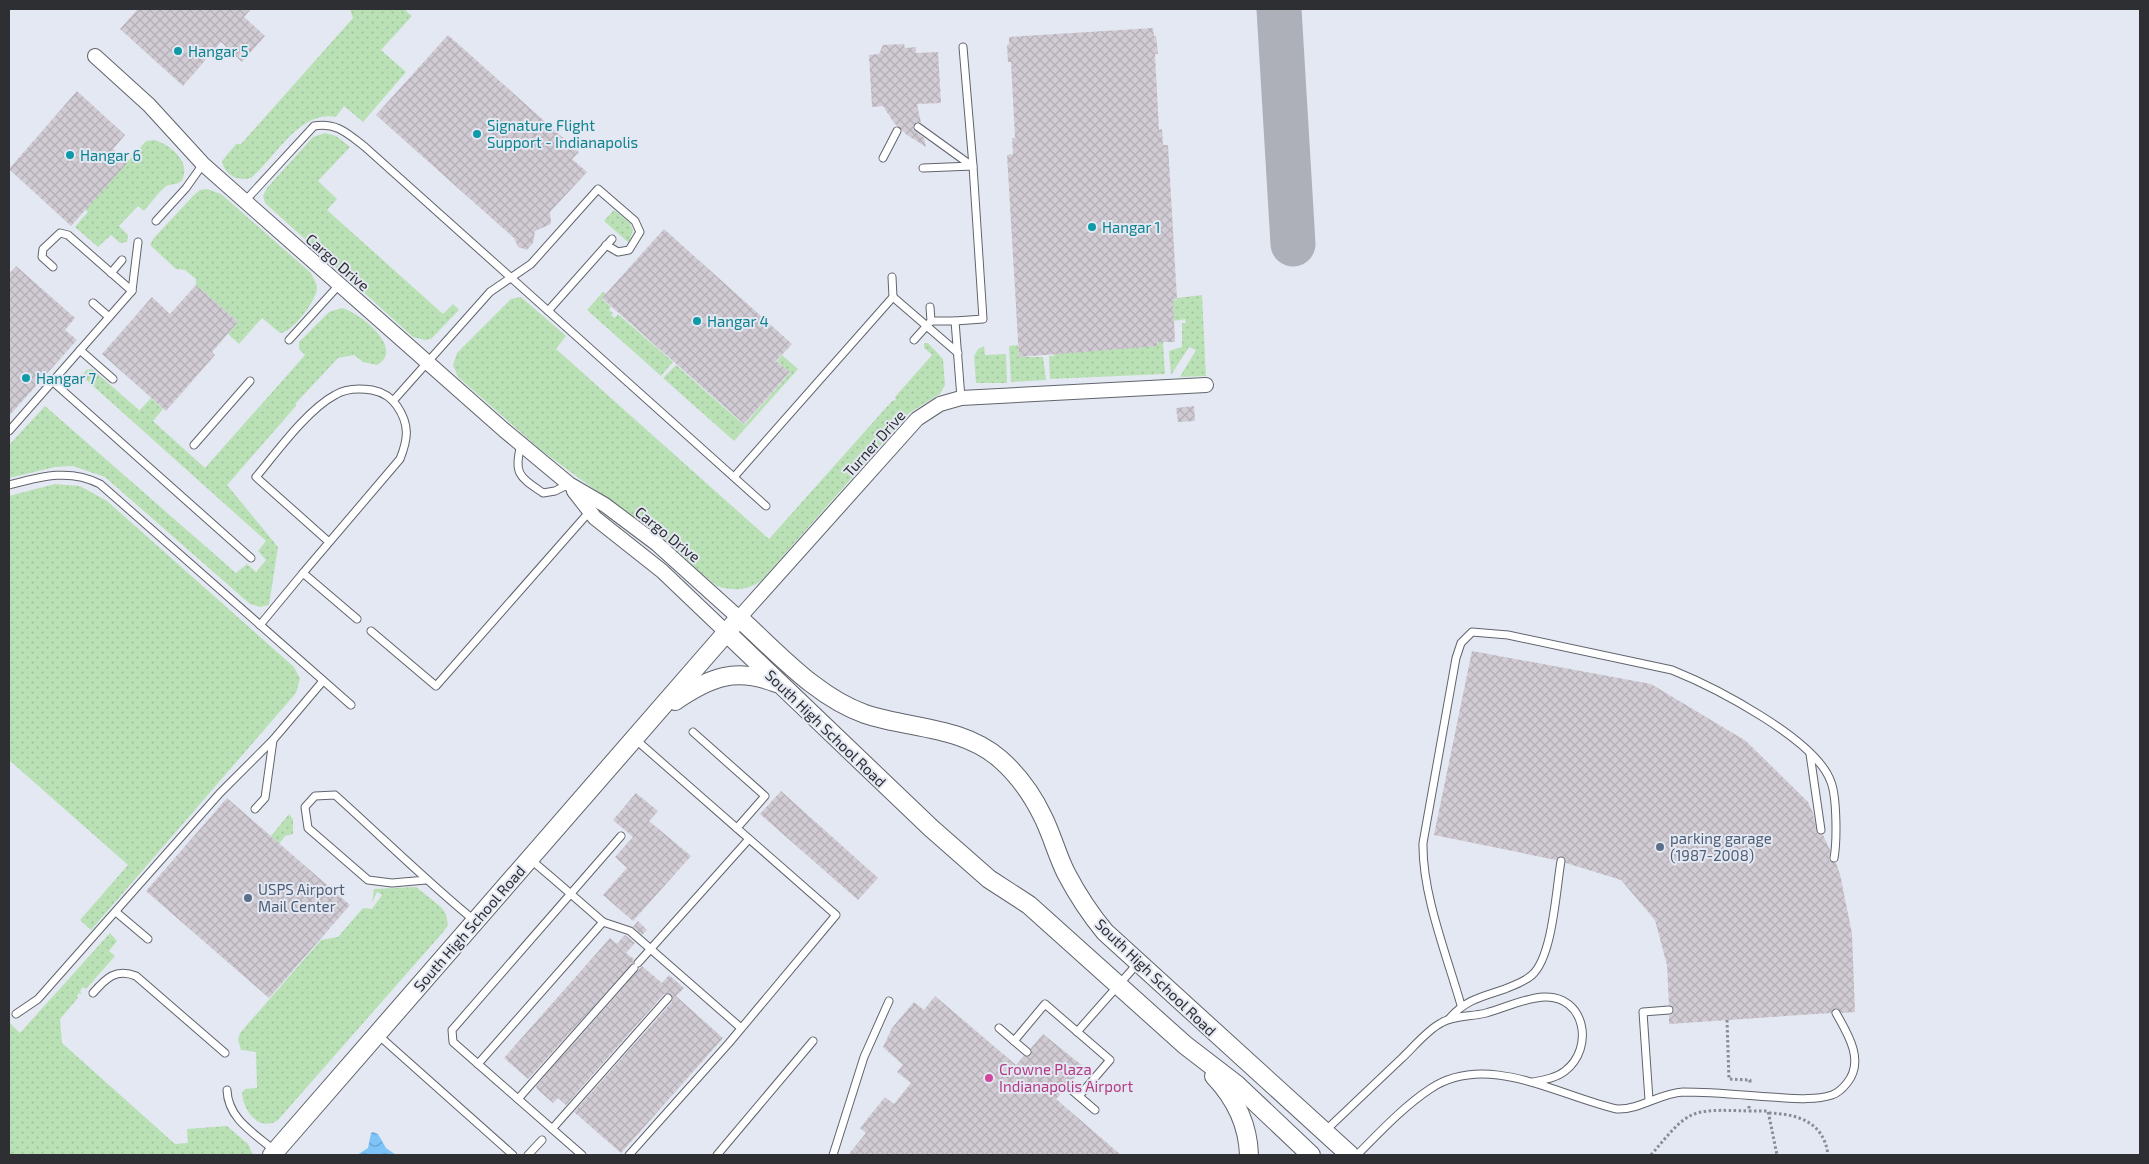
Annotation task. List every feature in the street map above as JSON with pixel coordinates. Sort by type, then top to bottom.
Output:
[{"type":"street","name":"Cargo Drive","points":[[95,56],[149,104],[203,164],[521,445],[569,484],[605,505],[657,544],[740,618]]},
{"type":"street","name":"Turner Drive","points":[[740,618],[917,418],[940,404],[961,398],[1206,384]]},
{"type":"street","name":"Cargo Drive","points":[[569,484],[595,518],[662,571],[727,632]]},
{"type":"street","name":"South High School Road","points":[[274,1153],[740,618],[807,678],[849,706],[864,713],[961,736],[983,747],[1001,760],[1020,782],[1043,816],[1066,872],[1087,910],[1105,932],[1350,1155]]},
{"type":"street","name":"South High School Road","points":[[727,632],[931,828],[989,879],[1030,905],[1185,1045],[1237,1085],[1305,1153]]},
{"type":"street","points":[[658,712],[686,693],[727,675],[746,675],[762,678],[784,686]]},
{"type":"street","points":[[1185,1045],[1232,1098],[1246,1134],[1248,1155]]},
{"type":"street","points":[[1305,1153],[1324,1132]]},
{"type":"lane","points":[[928,324],[983,319],[963,47]]},
{"type":"lane","points":[[244,201],[314,126],[326,124],[337,127],[365,147],[766,506]]},
{"type":"lane","points":[[918,127],[973,166]]},
{"type":"lane","points":[[884,158],[897,131]]},
{"type":"lane","points":[[156,222],[186,188],[203,164]]},
{"type":"lane","points":[[923,168],[973,166]]},
{"type":"lane","points":[[393,401],[490,292],[531,264],[598,189],[635,221],[640,232],[630,250],[618,252],[609,242],[548,310]]},
{"type":"lane","points":[[53,267],[42,257],[43,248],[60,233],[68,234],[132,291]]},
{"type":"lane","points":[[9,431],[132,291],[138,242]]},
{"type":"lane","points":[[111,273],[122,260]]},
{"type":"lane","points":[[734,477],[893,297],[892,278]]},
{"type":"lane","points":[[289,340],[339,285]]},
{"type":"lane","points":[[893,297],[928,324],[958,353]]},
{"type":"lane","points":[[93,303],[109,317]]},
{"type":"lane","points":[[914,340],[928,324],[930,307]]},
{"type":"lane","points":[[955,321],[961,398]]},
{"type":"lane","points":[[80,350],[113,379]]},
{"type":"lane","points":[[194,445],[250,381]]},
{"type":"lane","points":[[52,382],[251,558]]},
{"type":"lane","points":[[260,625],[400,459],[407,440],[408,430],[402,414],[393,401],[381,392],[355,388],[335,394],[319,407],[287,440],[256,478],[329,542]]},
{"type":"lane","points":[[521,445],[516,463],[521,476],[543,493],[555,491],[569,484]]},
{"type":"lane","points":[[9,485],[66,474],[80,476],[100,484],[351,705]]},
{"type":"lane","points":[[371,631],[436,686],[590,511]]},
{"type":"lane","points":[[303,573],[357,619]]},
{"type":"lane","points":[[1461,1005],[1427,886],[1423,864],[1423,843],[1456,658],[1461,643],[1469,634],[1478,631],[1508,635],[1643,662],[1672,670],[1688,676],[1774,725],[1810,752],[1832,783],[1836,843],[1834,858]]},
{"type":"lane","points":[[16,1014],[38,999],[220,793],[273,740],[323,681]]},
{"type":"lane","points":[[693,732],[765,796],[737,828]]},
{"type":"lane","points":[[628,1155],[741,1028],[836,915],[635,739]]},
{"type":"lane","points":[[255,809],[265,798],[273,740]]},
{"type":"lane","points":[[1810,752],[1821,830]]},
{"type":"lane","points":[[426,880],[392,883],[368,880],[308,828],[305,807],[315,796],[335,795],[408,860],[426,880],[475,921]]},
{"type":"lane","points":[[582,1155],[453,1042],[452,1030],[621,836]]},
{"type":"lane","points":[[518,1099],[749,838]]},
{"type":"lane","points":[[530,858],[604,922],[630,931],[651,948],[682,982],[741,1028]]},
{"type":"lane","points":[[1324,1132],[1434,1028],[1449,1019],[1461,1005],[1518,984],[1533,974],[1540,965],[1548,945],[1561,861]]},
{"type":"lane","points":[[116,912],[148,939]]},
{"type":"lane","points":[[478,1064],[604,922]]},
{"type":"lane","points":[[1077,1032],[1138,963]]},
{"type":"lane","points":[[93,993],[106,978],[115,973],[127,972],[136,976],[225,1053]]},
{"type":"lane","points":[[1449,1019],[1484,1014],[1545,997],[1566,1003],[1575,1012],[1584,1029],[1582,1051],[1566,1071],[1556,1076],[1530,1082]]},
{"type":"lane","points":[[552,1129],[668,998]]},
{"type":"lane","points":[[833,1155],[864,1057],[889,1001]]},
{"type":"lane","points":[[1014,1041],[1045,1004],[1110,1060],[1079,1096]]},
{"type":"lane","points":[[1649,1100],[1642,1012],[1669,1010]]},
{"type":"lane","points":[[1357,1155],[1410,1104],[1432,1088],[1448,1080],[1465,1075],[1482,1074],[1512,1077],[1617,1109],[1625,1109],[1649,1100],[1683,1092],[1810,1099],[1834,1094],[1842,1089],[1852,1075],[1855,1057],[1850,1038],[1836,1013]]},
{"type":"lane","points":[[999,1028],[1027,1052]]},
{"type":"lane","points":[[377,1034],[513,1155]]},
{"type":"lane","points":[[717,1155],[814,1042]]},
{"type":"lane","points":[[1067,1086],[1096,1110]]},
{"type":"lane","points":[[227,1090],[228,1104],[236,1118],[274,1153]]},
{"type":"lane","points":[[528,1155],[542,1140]]},
{"type":"path","points":[[1651,1155],[1677,1124],[1689,1115],[1706,1110],[1749,1111]]},
{"type":"path","points":[[1769,1113],[1794,1115],[1808,1122],[1823,1139],[1828,1155]]},
{"type":"green space","points":[[350,9],[407,9],[406,11],[412,16],[381,50],[406,72],[363,122],[344,106],[336,117],[323,117],[311,120],[300,128],[289,137],[251,178],[242,179],[229,174],[222,161],[236,144],[241,144],[353,18]]},
{"type":"green space","points":[[325,133],[336,136],[350,147],[318,181],[337,199],[327,210],[443,314],[453,304],[459,310],[431,339],[425,340],[413,337],[265,203],[263,196],[267,188],[313,137]]},
{"type":"green space","points":[[155,140],[167,145],[182,160],[184,173],[182,180],[165,187],[144,211],[138,206],[119,226],[128,235],[127,242],[120,243],[111,235],[98,247],[75,227],[88,212],[85,209],[146,141]]},
{"type":"green space","points":[[207,189],[221,194],[311,273],[316,282],[317,288],[313,300],[297,322],[285,332],[280,333],[262,318],[239,344],[228,334],[238,322],[196,285],[196,279],[185,270],[176,269],[150,245],[153,239],[194,195],[200,190]]},
{"type":"green space","points":[[614,210],[630,223],[633,230],[629,243],[604,221]]},
{"type":"green space","points":[[603,292],[606,294],[602,299],[611,307],[609,310],[613,313],[611,315],[615,318],[618,314],[673,362],[661,376],[587,310]]},
{"type":"green space","points":[[1202,295],[1206,376],[1180,377],[1196,350],[1189,347],[1171,375],[1169,351],[1182,347],[1182,323],[1186,323],[1185,319],[1174,321],[1173,300]]},
{"type":"green space","points":[[521,297],[566,336],[556,349],[769,539],[892,401],[896,400],[895,397],[932,355],[924,348],[924,343],[928,343],[943,359],[945,385],[940,394],[909,413],[761,581],[745,588],[723,588],[717,586],[656,535],[541,450],[458,377],[453,365],[457,353],[511,299]]},
{"type":"green space","points":[[342,308],[359,316],[377,332],[386,350],[385,358],[377,365],[363,362],[354,355],[338,358],[296,403],[296,406],[227,485],[278,547],[269,605],[260,607],[250,604],[105,477],[73,466],[55,467],[9,478],[9,445],[45,406],[236,573],[247,564],[256,572],[266,560],[258,551],[266,541],[82,376],[86,370],[92,369],[139,410],[135,415],[151,398],[163,409],[153,421],[205,468],[305,355],[299,349],[299,342],[329,312]]},
{"type":"green space","points":[[1158,342],[1163,342],[1165,374],[1050,379],[1049,356],[1054,356],[1054,352],[1158,346]]},
{"type":"green space","points":[[1018,345],[1019,357],[1043,357],[1046,380],[1011,382],[1009,346]]},
{"type":"green space","points":[[984,346],[985,355],[1006,354],[1007,383],[976,383],[974,356],[978,349]]},
{"type":"green space","points":[[782,355],[798,369],[734,441],[663,378],[676,365],[744,425],[790,373],[777,361]]},
{"type":"green space","points":[[55,484],[80,486],[107,501],[294,667],[300,679],[296,693],[91,930],[80,920],[128,865],[9,760],[9,496]]},
{"type":"green space","points":[[289,814],[293,819],[293,834],[285,836],[279,844],[271,836]]},
{"type":"green space","points":[[416,887],[441,907],[446,914],[448,925],[444,931],[278,1120],[264,1124],[253,1118],[245,1106],[242,1093],[245,1089],[257,1088],[256,1052],[241,1050],[238,1040],[240,1033],[321,940],[338,937],[363,908],[372,909],[382,895],[377,892],[372,903],[374,889]]},
{"type":"green space","points":[[110,933],[117,941],[109,951],[115,956],[86,989],[83,987],[80,991],[82,994],[79,993],[78,998],[60,1019],[62,1043],[175,1144],[188,1143],[187,1129],[227,1126],[248,1144],[253,1155],[9,1155],[9,1022],[20,1033]]},
{"type":"water","points":[[371,1133],[378,1134],[386,1148],[396,1155],[357,1155],[368,1148]]},
{"type":"building","name":"Hangar 5","points":[[138,9],[251,9],[244,17],[265,36],[242,62],[221,42],[183,86],[120,29]]},
{"type":"building","name":"Hangar 1","points":[[1153,28],[1158,54],[1155,54],[1159,130],[1162,129],[1163,145],[1168,145],[1177,299],[1173,300],[1175,342],[1157,342],[1158,346],[1019,357],[1007,155],[1013,154],[1012,138],[1015,138],[1011,62],[1008,62],[1007,45],[1009,44],[1009,37]]},
{"type":"building","name":"Signature Flight Support - Indianapolis","points":[[448,35],[579,152],[572,159],[587,172],[550,212],[551,224],[535,231],[533,243],[527,250],[518,247],[514,238],[376,115]]},
{"type":"building","points":[[904,44],[905,48],[916,47],[916,53],[938,52],[941,103],[917,104],[921,123],[916,122],[913,126],[915,131],[924,138],[926,147],[907,135],[894,123],[883,106],[872,107],[869,55],[879,54],[883,45]]},
{"type":"building","name":"Hangar 6","points":[[77,91],[125,135],[113,149],[128,162],[71,226],[9,169]]},
{"type":"building","name":"Hangar 4","points":[[664,229],[792,344],[776,361],[790,372],[744,424],[602,298]]},
{"type":"building","name":"Hangar 7","points":[[16,266],[75,318],[65,330],[77,340],[9,416],[9,274]]},
{"type":"building","points":[[196,285],[238,322],[212,352],[215,355],[166,411],[102,354],[152,297],[170,314]]},
{"type":"building","points":[[1194,406],[1195,421],[1178,422],[1176,408]]},
{"type":"building","name":"parking garage (1987-2008)","points":[[1472,651],[1651,684],[1746,741],[1808,802],[1813,813],[1817,833],[1823,835],[1830,850],[1829,860],[1836,863],[1852,934],[1855,1012],[1842,1013],[1836,1008],[1831,1013],[1669,1024],[1669,1015],[1672,1014],[1674,1009],[1669,1005],[1667,965],[1655,920],[1621,880],[1566,863],[1562,856],[1556,860],[1434,835]]},
{"type":"building","points":[[781,791],[878,878],[858,900],[760,814]]},
{"type":"building","points":[[636,793],[658,811],[649,821],[691,856],[633,921],[603,895],[627,868],[615,857],[633,837],[613,820]]},
{"type":"building","name":"USPS Airport Mail Center","points":[[227,798],[350,905],[269,998],[146,891]]},
{"type":"building","points":[[638,921],[647,930],[642,935],[633,927]]},
{"type":"building","points":[[625,935],[635,943],[626,953],[634,959],[633,963],[528,1079],[504,1058],[610,938],[617,944]]},
{"type":"building","points":[[642,966],[662,983],[669,975],[684,988],[676,996],[723,1038],[621,1153],[574,1112],[672,1002],[671,994],[664,994],[566,1105],[558,1098],[553,1103],[536,1086]]},
{"type":"building","name":"Crowne Plaza Indianapolis Airport","points":[[935,996],[1016,1065],[1024,1056],[1031,1056],[1031,1048],[1043,1034],[1084,1067],[1071,1082],[1063,1082],[1064,1090],[1056,1099],[1121,1155],[848,1155],[866,1133],[860,1128],[885,1097],[894,1104],[911,1083],[897,1072],[903,1065],[883,1047],[892,1028],[914,1002],[924,1010]]},
{"type":"taxiway","points":[[1279,9],[1293,244]]},
{"type":"place","name":"Hangar 5","points":[[178,51]]},
{"type":"place","name":"Signature Flight Support - Indianapolis","points":[[477,134]]},
{"type":"place","name":"Hangar 6","points":[[70,155]]},
{"type":"place","name":"Hangar 1","points":[[1092,227]]},
{"type":"place","name":"Hangar 4","points":[[697,321]]},
{"type":"place","name":"Hangar 7","points":[[26,378]]},
{"type":"place","name":"parking garage (1987-2008)","points":[[1660,847]]},
{"type":"place","name":"USPS Airport Mail Center","points":[[248,898]]},
{"type":"place","name":"Crowne Plaza Indianapolis Airport","points":[[989,1078]]}]
